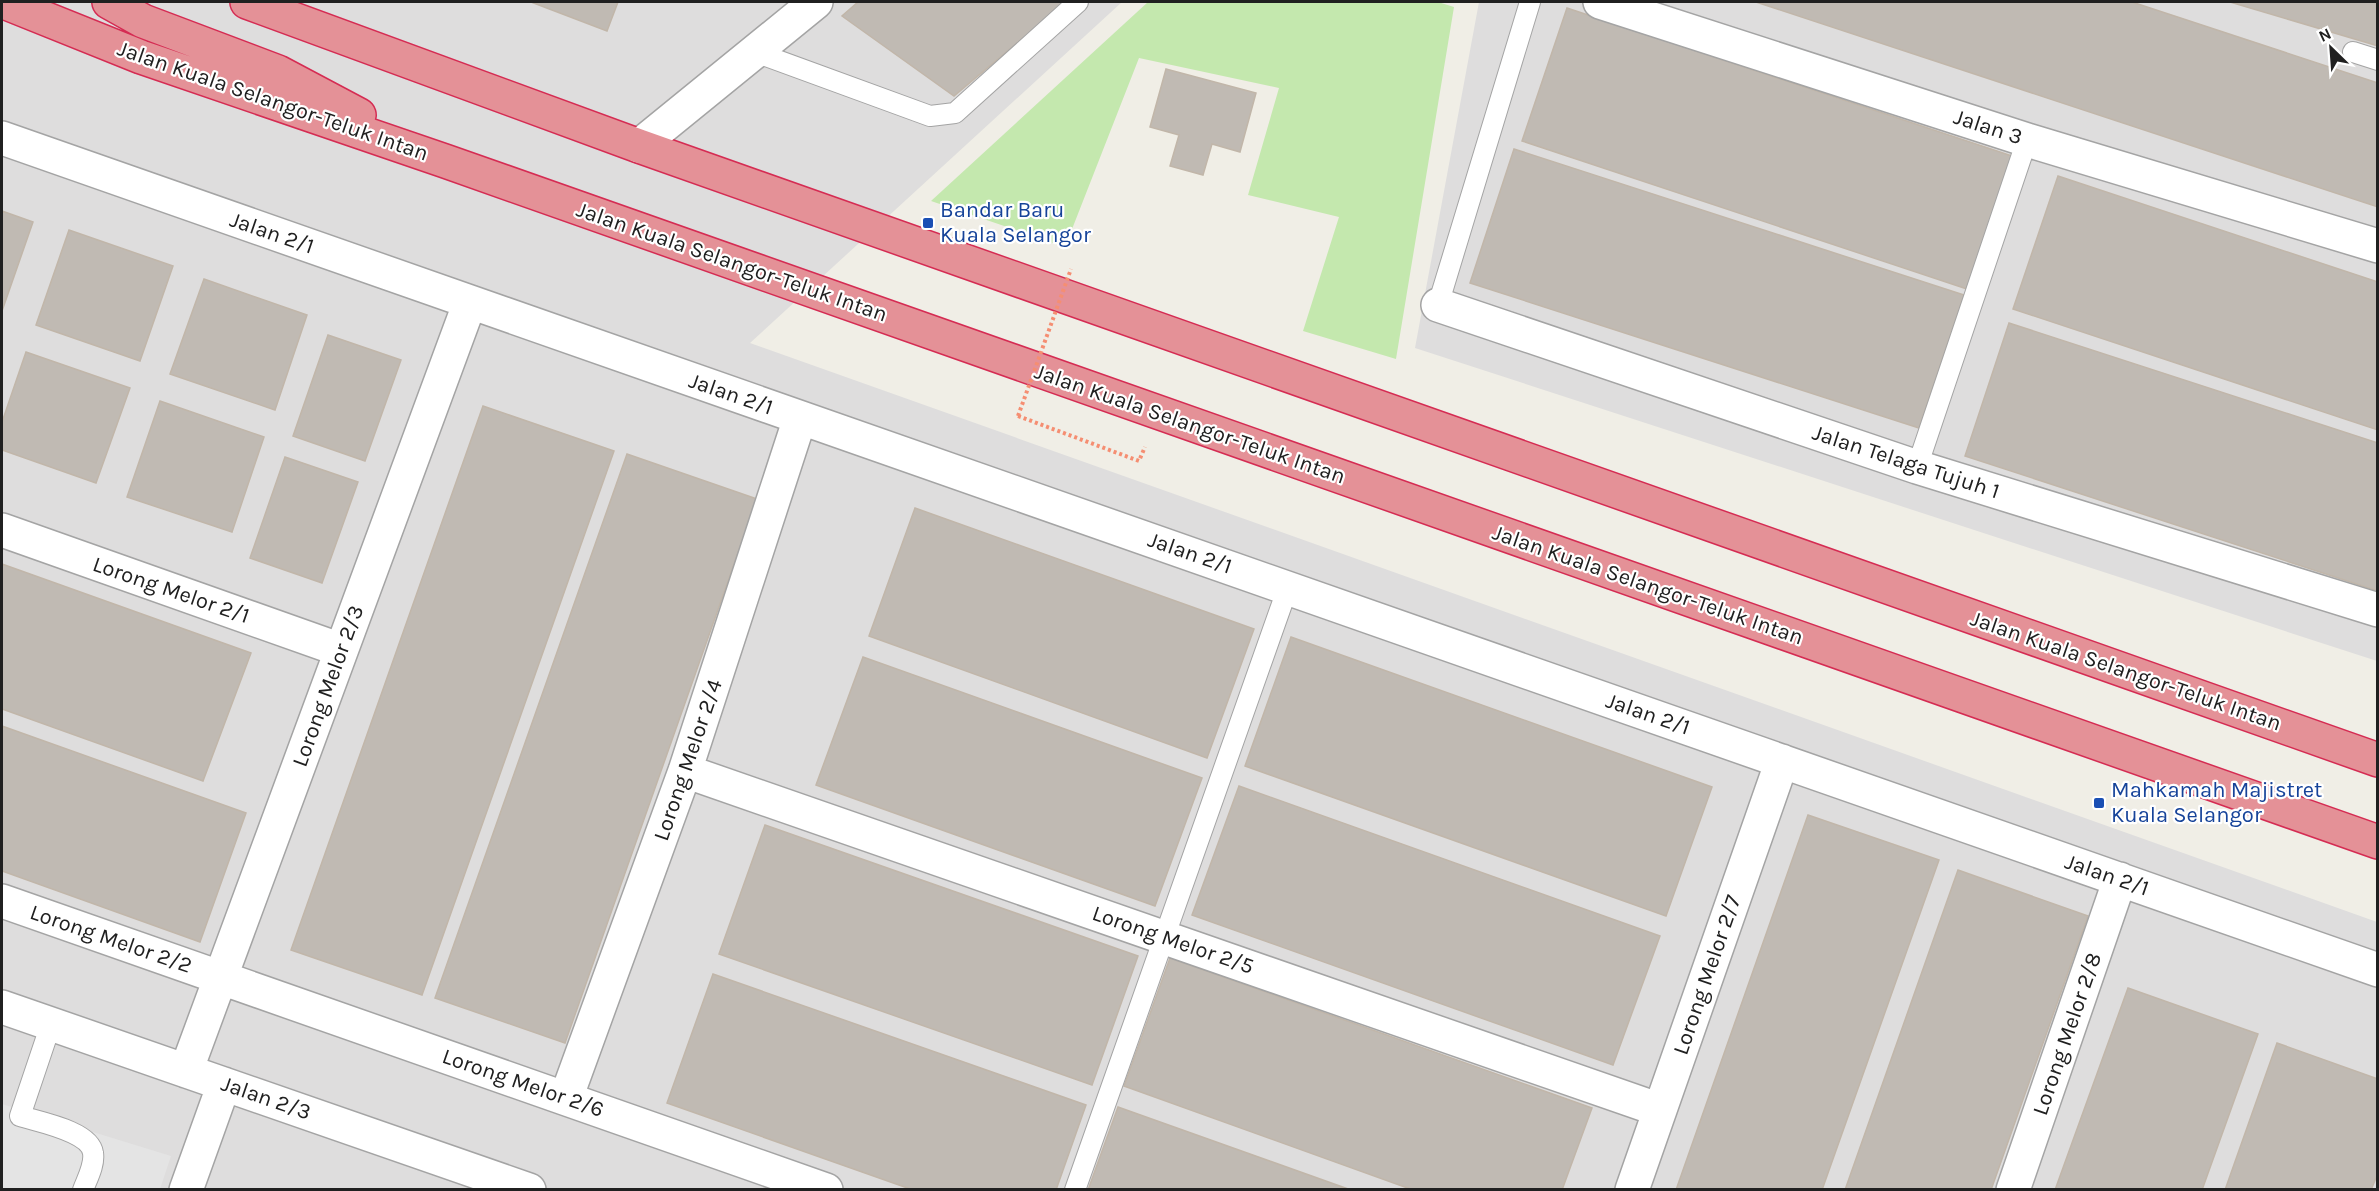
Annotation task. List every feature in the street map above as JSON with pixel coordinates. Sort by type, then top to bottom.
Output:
[{"type":"highway","name":"Jalan Kuala Selangor-Teluk Intan","points":[[4,2],[141,57],[445,161],[2378,842]]},
{"type":"highway","points":[[109,2],[143,21],[278,72],[445,161]]},
{"type":"highway","name":"Jalan Kuala Selangor-Teluk Intan","points":[[247,2],[639,146],[2378,760]]},
{"type":"street","points":[[639,146],[816,2]]},
{"type":"street","name":"Jalan 3","points":[[1600,2],[2027,140],[2378,246]]},
{"type":"street","name":"Jalan 2/1","points":[[2,138],[2378,970]]},
{"type":"street","name":"Lorong Melor 2/3","points":[[186,1071],[470,302]]},
{"type":"street","name":"Jalan Telaga Tujuh 1","points":[[1438,305],[1917,467],[2378,610]]},
{"type":"street","name":"Lorong Melor 2/4","points":[[566,1098],[686,771],[800,418]]},
{"type":"street","name":"Lorong Melor 2/1","points":[[2,530],[341,650]]},
{"type":"street","name":"Lorong Melor 2/7","points":[[1632,1190],[1782,761]]},
{"type":"street","name":"Lorong Melor 2/5","points":[[686,771],[1660,1110]]},
{"type":"street","name":"Lorong Melor 2/8","points":[[2013,1190],[2120,879]]},
{"type":"street","name":"Lorong Melor 2/2","points":[[2,902],[220,976]]},
{"type":"street","name":"Lorong Melor 2/6","points":[[220,976],[826,1190]]},
{"type":"street","name":"Jalan 2/3","points":[[2,1007],[530,1190]]},
{"type":"street","points":[[186,1190],[224,1084]]},
{"type":"lane","points":[[755,52],[930,116],[943,116],[955,113],[1078,2]]},
{"type":"lane","points":[[1438,305],[1530,2]]},
{"type":"lane","points":[[2353,52],[2378,60]]},
{"type":"lane","points":[[1917,467],[2027,140]]},
{"type":"lane","points":[[1075,1190],[1288,587]]},
{"type":"lane","points":[[51,1024],[11,1113],[78,1135],[88,1141],[93,1153],[92,1165],[83,1190]]},
{"type":"path","points":[[1071,269],[1018,416],[1139,461]]},
{"type":"shaded area","points":[[2,2],[1122,2],[750,343],[2377,922],[2377,1189],[2,1190]]},
{"type":"shaded area","points":[[1479,2],[2377,2],[2377,661],[1415,348]]},
{"type":"shaded area","points":[[2,1104],[171,1156],[160,1189],[2,1189]]},
{"type":"green space","points":[[1148,2],[1438,2],[1454,7],[1396,359],[1303,331],[1339,217],[1248,195],[1279,88],[1139,58],[1065,247],[931,201]]},
{"type":"building","points":[[531,2],[618,2],[607,31]]},
{"type":"building","points":[[858,2],[1066,2],[954,96],[842,16]]},
{"type":"building","points":[[1756,2],[2132,2],[2378,83],[2378,207]]},
{"type":"building","points":[[2230,2],[2378,2],[2378,46]]},
{"type":"building","points":[[1567,8],[2012,156],[1967,289],[1522,141]]},
{"type":"building","points":[[1166,69],[1256,93],[1240,152],[1212,144],[1203,175],[1170,166],[1179,135],[1150,127]]},
{"type":"building","points":[[1514,149],[1964,295],[1919,428],[1470,283]]},
{"type":"building","points":[[2058,176],[2378,282],[2378,430],[2013,309]]},
{"type":"building","points":[[2,211],[33,222],[2,311]]},
{"type":"building","points":[[69,230],[173,266],[140,361],[36,325]]},
{"type":"building","points":[[204,279],[307,315],[275,410],[170,374]]},
{"type":"building","points":[[2009,323],[2378,443],[2378,591],[1965,456]]},
{"type":"building","points":[[328,335],[401,360],[365,461],[293,436]]},
{"type":"building","points":[[26,352],[130,388],[96,483],[2,450],[2,422]]},
{"type":"building","points":[[160,401],[264,437],[232,532],[127,497]]},
{"type":"building","points":[[483,406],[614,451],[422,995],[291,950]]},
{"type":"building","points":[[627,454],[757,499],[565,1043],[435,998]]},
{"type":"building","points":[[285,457],[358,482],[322,583],[250,558]]},
{"type":"building","points":[[915,508],[1254,629],[1207,758],[869,636]]},
{"type":"building","points":[[2,564],[251,653],[203,781],[2,709]]},
{"type":"building","points":[[1291,637],[1712,787],[1666,916],[1245,766]]},
{"type":"building","points":[[863,657],[1202,778],[1155,906],[816,785]]},
{"type":"building","points":[[2,726],[246,813],[200,942],[2,871]]},
{"type":"building","points":[[1239,786],[1660,936],[1613,1065],[1192,915]]},
{"type":"building","points":[[1808,815],[1939,860],[1822,1190],[1676,1190]]},
{"type":"building","points":[[765,825],[1138,956],[1092,1085],[719,954]]},
{"type":"building","points":[[1958,870],[2088,916],[1991,1190],[1845,1190]]},
{"type":"building","points":[[1170,958],[1592,1108],[1562,1190],[1413,1190],[1124,1086]]},
{"type":"building","points":[[713,974],[1086,1105],[1056,1190],[913,1190],[667,1103]]},
{"type":"building","points":[[2128,988],[2258,1034],[2202,1190],[2055,1190]]},
{"type":"building","points":[[2277,1043],[2378,1079],[2378,1173],[2371,1190],[2225,1190]]},
{"type":"building","points":[[1118,1107],[1351,1190],[1088,1190]]},
{"type":"place","name":"Bandar Baru Kuala Selangor","points":[[928,223]]},
{"type":"place","name":"Mahkamah Majistret Kuala Selangor","points":[[2099,803]]}]
